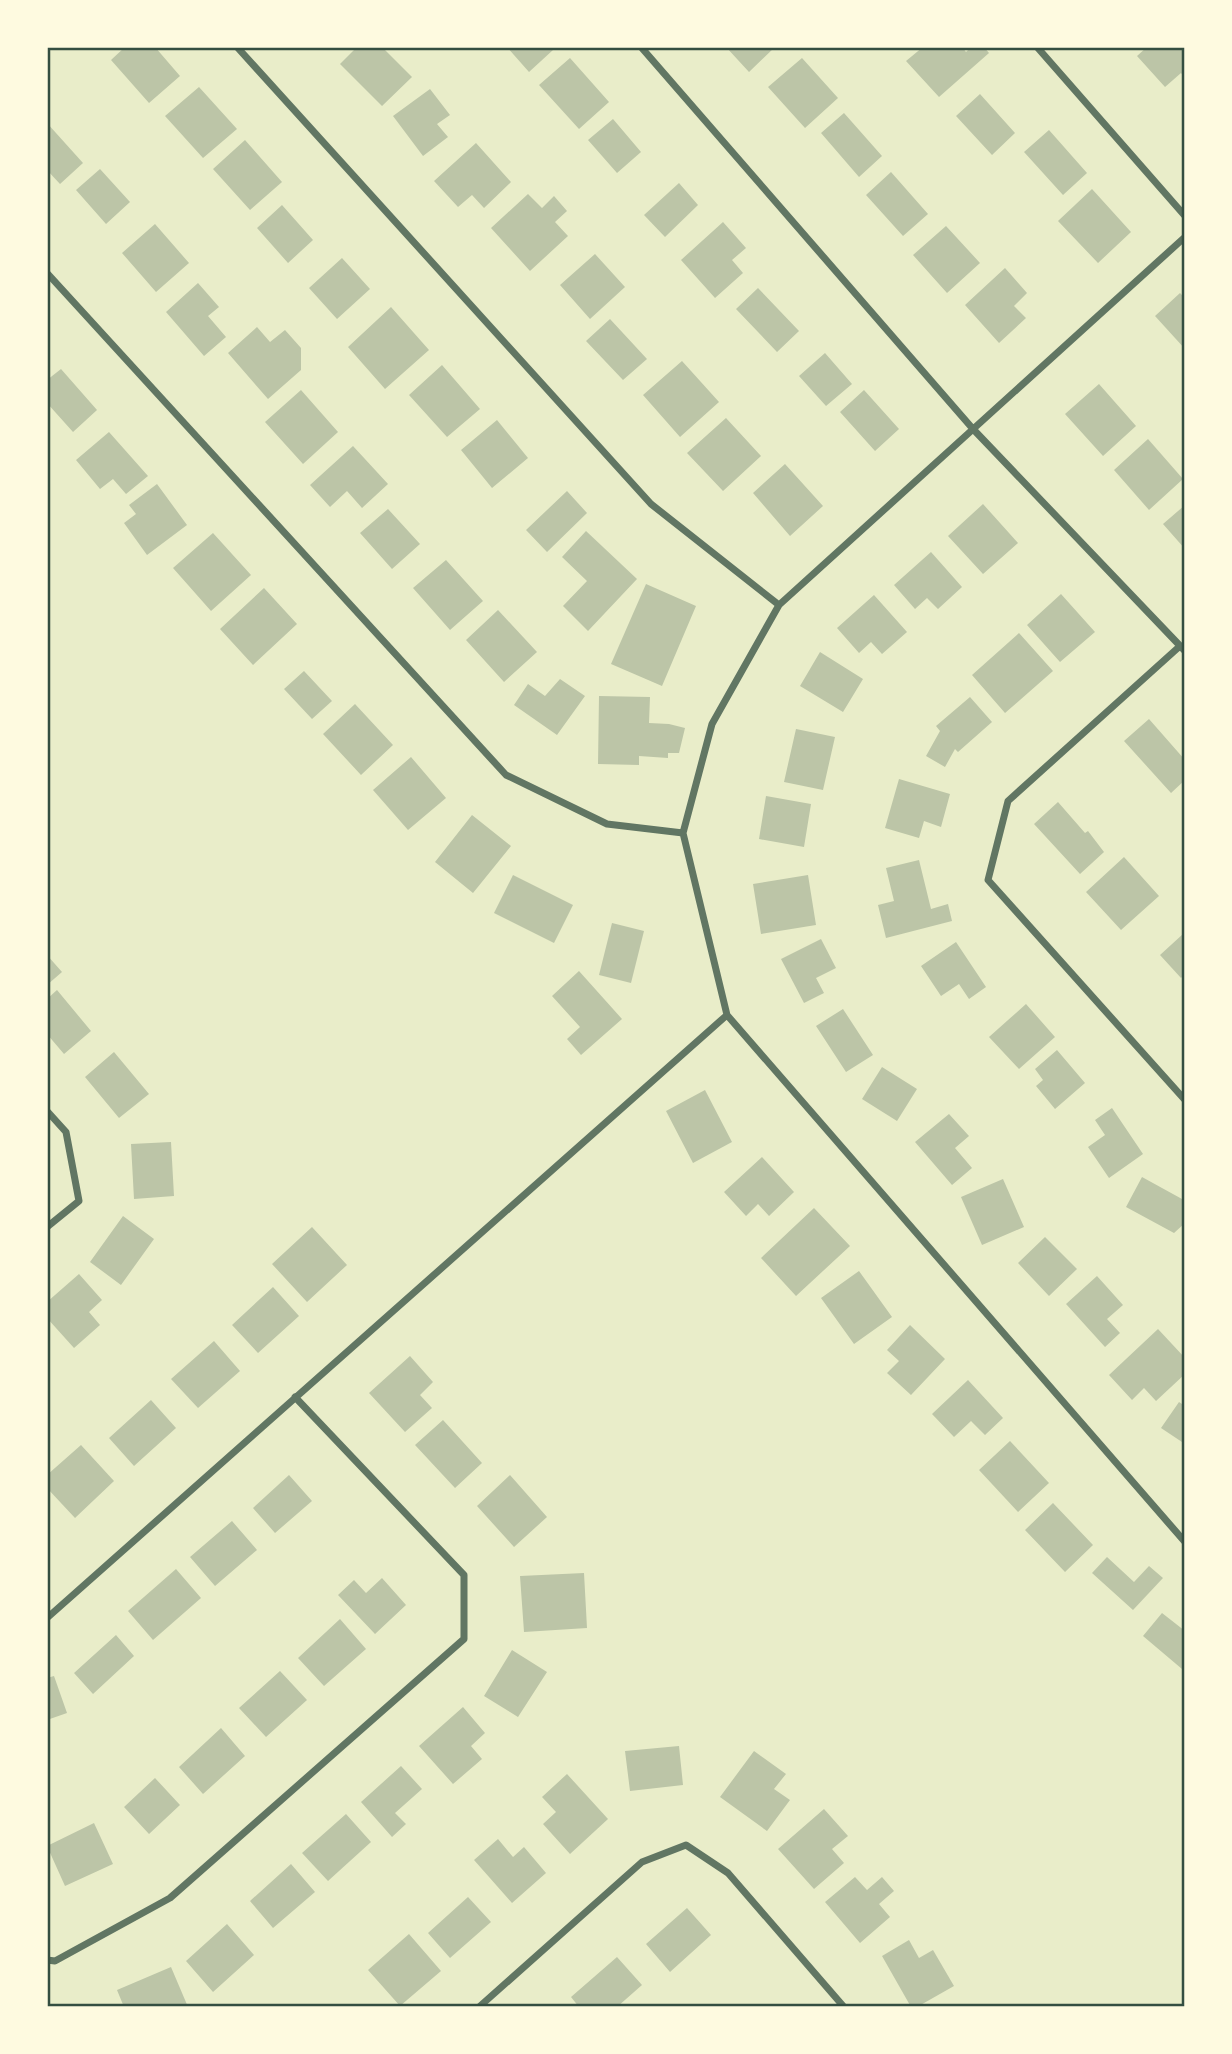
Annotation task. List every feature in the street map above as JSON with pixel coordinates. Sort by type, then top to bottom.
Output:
[{"type":"street","points":[[237,47],[651,504],[779,605]]},
{"type":"street","points":[[641,47],[973,429],[1182,649],[1008,802],[988,880],[1185,1100]]},
{"type":"street","points":[[1037,47],[1185,216]]},
{"type":"street","points":[[1185,237],[779,605],[712,724],[683,833],[727,1016],[1185,1542]]},
{"type":"street","points":[[47,273],[506,775],[607,824],[683,833]]},
{"type":"street","points":[[47,1618],[727,1016]]},
{"type":"street","points":[[47,1111],[66,1132],[79,1200],[47,1227]]},
{"type":"street","points":[[47,1960],[55,1961],[170,1898],[464,1639],[464,1575],[295,1397]]},
{"type":"street","points":[[479,2007],[642,1862],[686,1845],[728,1873],[844,2007]]},
{"type":"building","points":[[125,47],[155,47],[180,76],[149,103],[111,60]]},
{"type":"building","points":[[357,47],[382,47],[412,77],[382,106],[340,64]]},
{"type":"building","points":[[507,47],[550,47],[553,50],[529,72]]},
{"type":"building","points":[[726,47],[775,47],[749,72]]},
{"type":"building","points":[[923,47],[962,47],[966,52],[971,47],[984,47],[989,53],[939,97],[906,61]]},
{"type":"building","points":[[1147,47],[1185,47],[1185,78],[1181,73],[1165,87],[1137,56]]},
{"type":"building","points":[[570,58],[609,102],[579,129],[539,85]]},
{"type":"building","points":[[802,58],[838,98],[805,128],[768,87]]},
{"type":"building","points":[[199,87],[237,129],[203,158],[165,116]]},
{"type":"building","points":[[430,89],[450,115],[437,124],[448,137],[423,156],[393,116]]},
{"type":"building","points":[[980,94],[1015,133],[992,155],[956,116]]},
{"type":"building","points":[[844,113],[882,156],[859,177],[821,133]]},
{"type":"building","points":[[613,119],[641,152],[617,173],[588,140]]},
{"type":"building","points":[[47,123],[83,163],[60,184],[47,170]]},
{"type":"building","points":[[1049,130],[1087,173],[1063,195],[1024,152]]},
{"type":"building","points":[[245,140],[282,182],[250,210],[213,169]]},
{"type":"building","points":[[476,143],[511,182],[484,208],[472,195],[458,207],[434,181]]},
{"type":"building","points":[[100,169],[130,202],[106,224],[76,190]]},
{"type":"building","points":[[891,172],[928,214],[903,236],[866,195]]},
{"type":"building","points":[[679,183],[698,205],[665,237],[644,215]]},
{"type":"building","points":[[1092,189],[1131,232],[1098,263],[1058,221]]},
{"type":"building","points":[[528,194],[542,208],[554,196],[567,211],[555,222],[568,236],[530,271],[491,228]]},
{"type":"building","points":[[282,205],[313,240],[288,263],[257,228]]},
{"type":"building","points":[[723,222],[746,248],[732,260],[743,273],[715,298],[681,260]]},
{"type":"building","points":[[155,224],[189,263],[156,292],[122,253]]},
{"type":"building","points":[[946,226],[980,263],[947,293],[913,255]]},
{"type":"building","points":[[595,254],[625,287],[590,319],[560,285]]},
{"type":"building","points":[[342,258],[370,289],[337,319],[309,288]]},
{"type":"building","points":[[1005,268],[1027,293],[1014,306],[1026,318],[999,343],[965,305]]},
{"type":"building","points":[[198,283],[219,307],[208,316],[226,337],[204,356],[166,312]]},
{"type":"building","points":[[758,288],[799,331],[777,352],[736,309]]},
{"type":"building","points":[[1180,293],[1185,298],[1185,349],[1155,316]]},
{"type":"building","points":[[391,307],[429,350],[385,389],[348,347]]},
{"type":"building","points":[[610,319],[647,359],[623,380],[586,341]]},
{"type":"building","points":[[257,327],[270,342],[285,330],[301,348],[301,370],[268,399],[228,353]]},
{"type":"building","points":[[825,353],[852,384],[826,406],[799,376]]},
{"type":"building","points":[[682,361],[719,402],[680,437],[643,395]]},
{"type":"building","points":[[442,365],[480,409],[447,437],[409,395]]},
{"type":"building","points":[[61,369],[97,410],[73,432],[47,403],[47,380]]},
{"type":"building","points":[[1099,384],[1136,426],[1103,456],[1065,414]]},
{"type":"building","points":[[301,390],[338,432],[303,464],[265,422]]},
{"type":"building","points":[[864,390],[899,429],[875,451],[840,412]]},
{"type":"building","points":[[726,418],[761,456],[723,491],[687,453]]},
{"type":"building","points":[[497,420],[528,458],[492,488],[461,450]]},
{"type":"building","points":[[109,432],[148,476],[126,494],[113,479],[100,489],[76,460]]},
{"type":"building","points":[[1148,439],[1183,479],[1149,510],[1114,470]]},
{"type":"building","points":[[353,446],[388,484],[362,508],[347,491],[330,507],[310,485]]},
{"type":"building","points":[[785,464],[823,506],[790,536],[753,493]]},
{"type":"building","points":[[157,484],[187,525],[147,555],[124,523],[136,514],[129,505]]},
{"type":"building","points":[[567,491],[587,513],[547,552],[526,530]]},
{"type":"building","points":[[983,504],[1018,543],[983,574],[948,536]]},
{"type":"building","points":[[1185,505],[1185,549],[1163,524]]},
{"type":"building","points":[[388,509],[420,544],[392,569],[360,533]]},
{"type":"building","points":[[586,531],[637,579],[588,631],[563,606],[587,581],[562,557]]},
{"type":"building","points":[[213,533],[251,575],[211,611],[173,568]]},
{"type":"building","points":[[931,552],[962,587],[938,609],[927,598],[915,609],[894,585]]},
{"type":"building","points":[[446,560],[483,601],[450,630],[413,588]]},
{"type":"building","points":[[646,584],[696,606],[662,686],[611,664]]},
{"type":"building","points":[[264,588],[297,624],[253,665],[220,629]]},
{"type":"building","points":[[1061,594],[1095,632],[1060,662],[1027,625]]},
{"type":"building","points":[[874,595],[907,632],[882,654],[871,642],[859,653],[837,628]]},
{"type":"building","points":[[498,610],[537,652],[504,682],[466,640]]},
{"type":"building","points":[[1019,633],[1053,671],[1005,713],[972,675]]},
{"type":"building","points":[[820,652],[863,679],[843,712],[800,686]]},
{"type":"building","points":[[304,671],[332,701],[312,719],[284,689]]},
{"type":"building","points":[[560,679],[585,696],[557,735],[514,705],[528,684],[545,696]]},
{"type":"building","points":[[599,696],[650,697],[649,723],[685,728],[679,753],[668,753],[668,758],[639,756],[639,765],[598,764]]},
{"type":"building","points":[[970,697],[992,722],[958,752],[955,749],[945,767],[926,756],[940,731],[936,726]]},
{"type":"building","points":[[355,704],[393,745],[361,775],[323,734]]},
{"type":"building","points":[[1149,719],[1185,760],[1185,780],[1171,793],[1124,741]]},
{"type":"building","points":[[796,729],[835,737],[823,790],[784,782]]},
{"type":"building","points":[[411,757],[446,798],[408,830],[373,790]]},
{"type":"building","points":[[899,779],[950,794],[941,827],[924,821],[919,838],[885,828]]},
{"type":"building","points":[[766,796],[811,804],[804,847],[759,839]]},
{"type":"building","points":[[1058,802],[1085,833],[1088,831],[1104,852],[1080,874],[1034,824]]},
{"type":"building","points":[[472,815],[511,846],[473,893],[435,862]]},
{"type":"building","points":[[1124,857],[1159,896],[1121,930],[1086,892]]},
{"type":"building","points":[[919,860],[931,909],[948,904],[952,921],[886,938],[878,905],[894,901],[886,868]]},
{"type":"building","points":[[513,875],[573,905],[554,943],[494,913]]},
{"type":"building","points":[[808,875],[816,925],[761,934],[753,884]]},
{"type":"building","points":[[612,923],[644,931],[631,983],[599,975]]},
{"type":"building","points":[[1183,934],[1185,974],[1181,978],[1160,955]]},
{"type":"building","points":[[821,939],[836,968],[816,978],[824,993],[804,1003],[781,959]]},
{"type":"building","points":[[956,942],[986,987],[969,999],[959,984],[941,996],[921,966]]},
{"type":"building","points":[[47,955],[62,972],[47,985]]},
{"type":"building","points":[[579,971],[622,1019],[581,1055],[567,1039],[580,1027],[552,996]]},
{"type":"building","points":[[57,990],[91,1031],[64,1054],[47,1034],[47,999]]},
{"type":"building","points":[[1026,1004],[1055,1037],[1019,1069],[989,1037]]},
{"type":"building","points":[[843,1009],[873,1055],[846,1072],[816,1026]]},
{"type":"building","points":[[1057,1050],[1085,1083],[1055,1109],[1036,1086],[1043,1080],[1035,1069]]},
{"type":"building","points":[[114,1052],[149,1094],[119,1118],[85,1077]]},
{"type":"building","points":[[882,1067],[917,1089],[897,1121],[862,1099]]},
{"type":"building","points":[[705,1090],[732,1142],[693,1163],[666,1111]]},
{"type":"building","points":[[1112,1108],[1143,1154],[1109,1178],[1088,1147],[1105,1135],[1095,1120]]},
{"type":"building","points":[[949,1114],[969,1136],[955,1148],[972,1168],[952,1185],[915,1142]]},
{"type":"building","points":[[171,1142],[174,1196],[134,1199],[131,1144]]},
{"type":"building","points":[[762,1157],[794,1192],[769,1216],[758,1204],[746,1216],[724,1192]]},
{"type":"building","points":[[1142,1177],[1182,1199],[1185,1196],[1185,1223],[1174,1233],[1126,1207]]},
{"type":"building","points":[[1003,1179],[1024,1227],[982,1245],[961,1197]]},
{"type":"building","points":[[814,1208],[850,1246],[796,1296],[761,1258]]},
{"type":"building","points":[[123,1216],[154,1239],[121,1285],[90,1262]]},
{"type":"building","points":[[312,1227],[347,1265],[307,1302],[272,1264]]},
{"type":"building","points":[[1045,1237],[1077,1269],[1049,1296],[1018,1263]]},
{"type":"building","points":[[859,1271],[892,1317],[854,1344],[821,1298]]},
{"type":"building","points":[[79,1274],[102,1300],[89,1312],[100,1325],[74,1348],[47,1318],[47,1302]]},
{"type":"building","points":[[1097,1276],[1123,1305],[1107,1319],[1120,1333],[1105,1347],[1066,1304]]},
{"type":"building","points":[[273,1287],[299,1316],[258,1353],[232,1325]]},
{"type":"building","points":[[910,1325],[945,1359],[911,1395],[887,1373],[899,1361],[887,1350]]},
{"type":"building","points":[[1158,1329],[1185,1358],[1185,1374],[1156,1401],[1144,1388],[1132,1400],[1109,1375]]},
{"type":"building","points":[[214,1341],[240,1371],[198,1408],[171,1379]]},
{"type":"building","points":[[410,1356],[433,1382],[420,1395],[432,1408],[405,1432],[369,1393]]},
{"type":"building","points":[[968,1380],[1003,1418],[985,1435],[971,1421],[954,1437],[932,1414]]},
{"type":"building","points":[[151,1400],[176,1428],[134,1466],[109,1438]]},
{"type":"building","points":[[1179,1402],[1185,1406],[1185,1444],[1161,1428]]},
{"type":"building","points":[[443,1420],[482,1463],[455,1488],[415,1445]]},
{"type":"building","points":[[1010,1441],[1049,1483],[1018,1512],[979,1470]]},
{"type":"building","points":[[81,1445],[114,1481],[75,1518],[47,1488],[47,1475]]},
{"type":"building","points":[[289,1475],[312,1501],[275,1533],[253,1508]]},
{"type":"building","points":[[510,1475],[547,1517],[514,1547],[477,1506]]},
{"type":"building","points":[[1053,1503],[1093,1545],[1065,1572],[1025,1530]]},
{"type":"building","points":[[232,1521],[257,1550],[215,1586],[190,1557]]},
{"type":"building","points":[[1107,1557],[1134,1582],[1149,1566],[1163,1578],[1133,1610],[1092,1573]]},
{"type":"building","points":[[176,1569],[201,1598],[153,1640],[128,1611]]},
{"type":"building","points":[[584,1573],[587,1628],[524,1632],[520,1576]]},
{"type":"building","points":[[382,1578],[406,1605],[375,1634],[338,1595],[354,1580],[366,1593]]},
{"type":"building","points":[[1162,1613],[1185,1631],[1185,1665],[1182,1669],[1143,1636]]},
{"type":"building","points":[[340,1619],[366,1649],[324,1686],[298,1658]]},
{"type":"building","points":[[116,1635],[134,1656],[93,1694],[74,1673]]},
{"type":"building","points":[[512,1650],[547,1672],[518,1717],[484,1696]]},
{"type":"building","points":[[280,1671],[307,1700],[266,1737],[239,1708]]},
{"type":"building","points":[[54,1676],[67,1713],[47,1720],[47,1678]]},
{"type":"building","points":[[463,1707],[485,1733],[471,1746],[482,1759],[453,1784],[419,1746]]},
{"type":"building","points":[[221,1728],[245,1756],[203,1794],[179,1767]]},
{"type":"building","points":[[679,1746],[683,1785],[630,1791],[625,1751]]},
{"type":"building","points":[[754,1751],[786,1774],[774,1789],[790,1800],[767,1831],[720,1797]]},
{"type":"building","points":[[401,1766],[422,1789],[395,1813],[406,1824],[392,1837],[361,1802]]},
{"type":"building","points":[[567,1774],[608,1819],[570,1854],[543,1824],[556,1812],[542,1797]]},
{"type":"building","points":[[155,1778],[180,1805],[149,1834],[124,1807]]},
{"type":"building","points":[[824,1809],[848,1836],[832,1849],[844,1863],[814,1889],[778,1849]]},
{"type":"building","points":[[346,1814],[371,1842],[328,1881],[302,1853]]},
{"type":"building","points":[[94,1823],[113,1864],[65,1886],[47,1846]]},
{"type":"building","points":[[498,1839],[513,1857],[524,1847],[546,1873],[512,1903],[474,1860]]},
{"type":"building","points":[[291,1864],[315,1892],[273,1928],[250,1901]]},
{"type":"building","points":[[855,1877],[867,1890],[882,1877],[894,1891],[879,1904],[890,1917],[860,1943],[825,1902]]},
{"type":"building","points":[[468,1897],[491,1922],[450,1958],[428,1933]]},
{"type":"building","points":[[687,1908],[711,1935],[670,1972],[646,1944]]},
{"type":"building","points":[[227,1924],[254,1955],[213,1992],[186,1961]]},
{"type":"building","points":[[409,1934],[441,1971],[400,2006],[368,1970]]},
{"type":"building","points":[[909,1940],[919,1958],[933,1950],[954,1986],[917,2007],[911,2007],[882,1956]]},
{"type":"building","points":[[617,1957],[642,1985],[617,2007],[579,2007],[571,1997]]},
{"type":"building","points":[[171,1967],[188,2007],[124,2007],[117,1990]]}]
